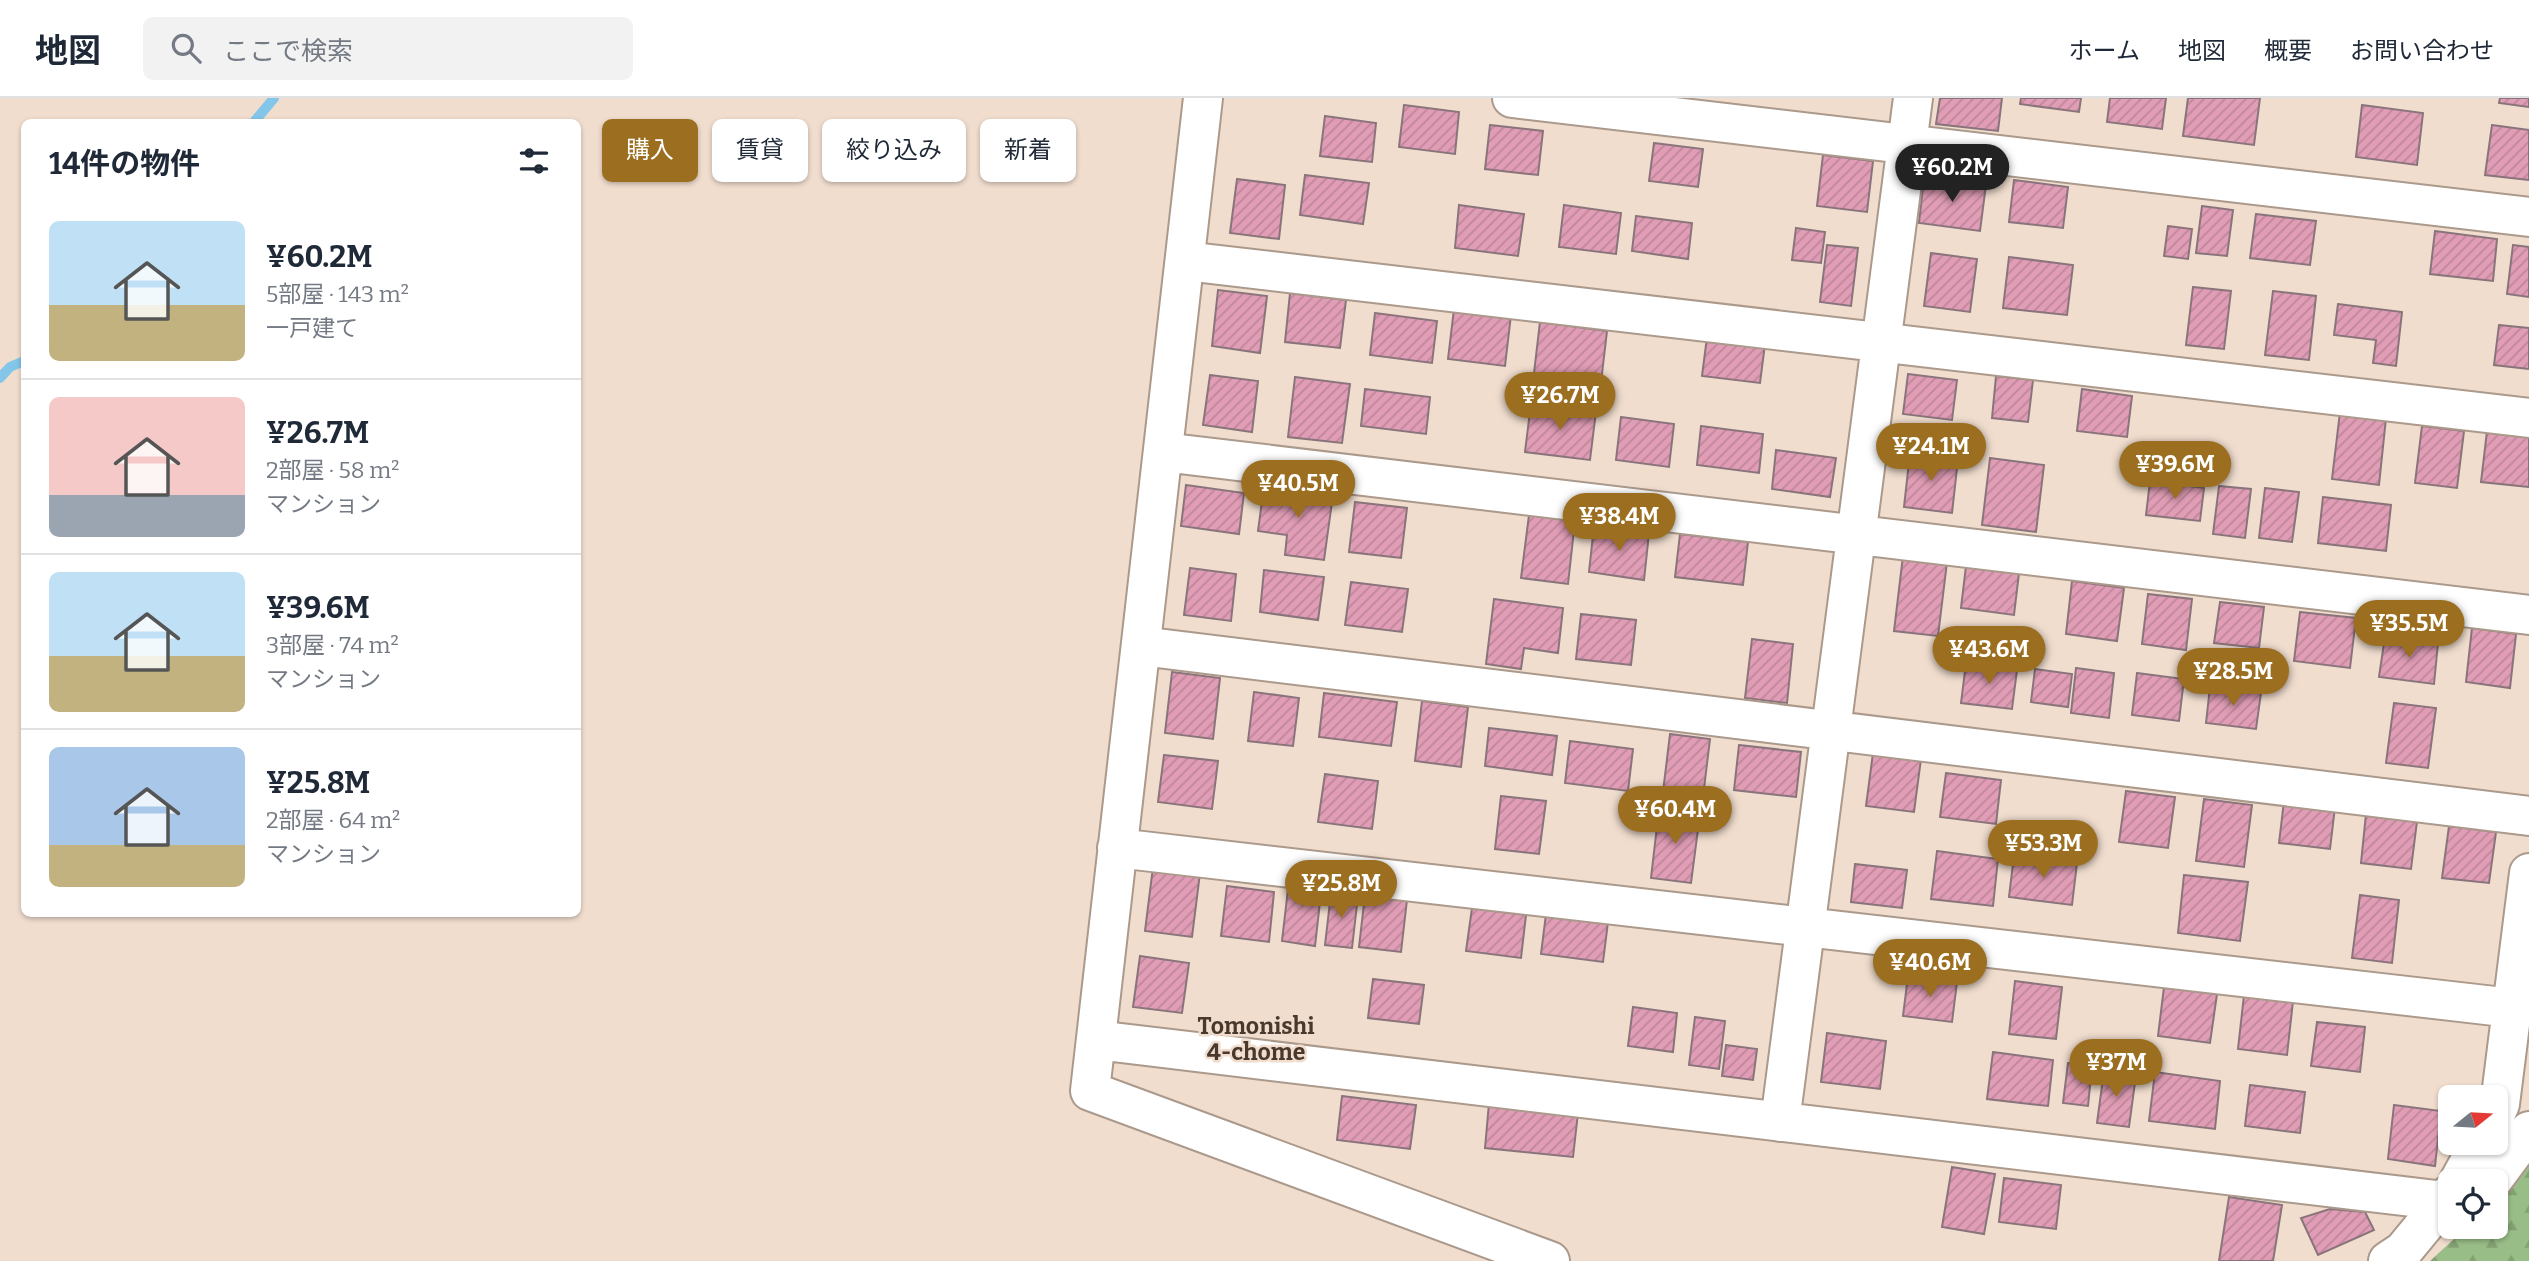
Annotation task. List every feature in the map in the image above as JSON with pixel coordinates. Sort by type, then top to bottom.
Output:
[{"type":"street","points":[[1203,98],[1090,1091],[1549,1261]]},
{"type":"street","points":[[1512,98],[2529,217]]},
{"type":"street","points":[[1780,1122],[1913,98]]},
{"type":"street","points":[[1185,261],[2529,418]]},
{"type":"street","points":[[1163,452],[2529,615]]},
{"type":"street","points":[[1141,646],[2529,816]]},
{"type":"street","points":[[1118,848],[2512,1008]]},
{"type":"street","points":[[2502,1085],[2529,873]]},
{"type":"street","points":[[1096,1040],[1780,1122],[2438,1191]]},
{"type":"street","points":[[2501,1169],[2529,1130]]},
{"type":"street","points":[[2388,1261],[2403,1251],[2438,1208]]},
{"type":"green space","points":[[2529,1148],[2529,1261],[2430,1261],[2454,1239],[2508,1239],[2508,1179]]},
{"type":"building","points":[[1940,98],[2002,98],[1998,131],[1936,124]]},
{"type":"building","points":[[2021,98],[2081,98],[2079,112],[2020,104]]},
{"type":"building","points":[[2110,98],[2166,98],[2162,129],[2107,122]]},
{"type":"building","points":[[2188,98],[2260,98],[2254,145],[2183,136]]},
{"type":"building","points":[[2500,98],[2529,98],[2529,107],[2499,103]]},
{"type":"building","points":[[1404,105],[1459,112],[1455,154],[1399,147]]},
{"type":"building","points":[[2362,105],[2423,113],[2417,165],[2356,157]]},
{"type":"building","points":[[1325,116],[1376,123],[1372,162],[1320,156]]},
{"type":"building","points":[[1490,125],[1543,131],[1538,175],[1485,169]]},
{"type":"building","points":[[2492,125],[2529,130],[2529,180],[2485,175]]},
{"type":"building","points":[[1654,143],[1703,149],[1698,187],[1649,181]]},
{"type":"building","points":[[1823,155],[1873,161],[1867,212],[1817,206]]},
{"type":"building","points":[[1305,175],[1369,183],[1363,224],[1300,215]]},
{"type":"building","points":[[1924,178],[1986,185],[1980,231],[1919,223]]},
{"type":"building","points":[[1237,179],[1285,185],[1279,239],[1230,233]]},
{"type":"building","points":[[2014,180],[2068,187],[2063,228],[2009,222]]},
{"type":"building","points":[[1459,205],[1524,214],[1518,256],[1455,248]]},
{"type":"building","points":[[1564,205],[1621,213],[1616,254],[1559,247]]},
{"type":"building","points":[[2202,206],[2233,210],[2227,256],[2196,253]]},
{"type":"building","points":[[2256,214],[2316,221],[2310,265],[2250,258]]},
{"type":"building","points":[[1636,216],[1692,223],[1688,259],[1632,251]]},
{"type":"building","points":[[2168,226],[2192,229],[2188,259],[2164,256]]},
{"type":"building","points":[[1796,228],[1825,232],[1821,263],[1792,260]]},
{"type":"building","points":[[2435,231],[2497,239],[2493,281],[2430,274]]},
{"type":"building","points":[[1827,245],[1858,248],[1851,306],[1820,302]]},
{"type":"building","points":[[2513,245],[2529,247],[2529,297],[2507,294]]},
{"type":"building","points":[[1931,253],[1977,259],[1970,312],[1924,306]]},
{"type":"building","points":[[2009,257],[2073,265],[2067,315],[2003,308]]},
{"type":"building","points":[[2193,287],[2231,291],[2224,349],[2186,345]]},
{"type":"building","points":[[1218,290],[1267,296],[1260,353],[1212,346]]},
{"type":"building","points":[[2273,291],[2316,296],[2309,360],[2265,355]]},
{"type":"building","points":[[1290,293],[1346,300],[1340,348],[1285,342]]},
{"type":"building","points":[[2338,304],[2402,312],[2396,366],[2373,363],[2376,340],[2334,335]]},
{"type":"building","points":[[1454,309],[1511,315],[1505,366],[1448,359]]},
{"type":"building","points":[[1375,313],[1437,321],[1432,363],[1370,355]]},
{"type":"building","points":[[1540,322],[1607,331],[1601,382],[1534,373]]},
{"type":"building","points":[[2499,325],[2529,328],[2529,369],[2494,365]]},
{"type":"building","points":[[1707,337],[1765,344],[1760,383],[1702,376]]},
{"type":"building","points":[[1908,374],[1957,380],[1952,420],[1903,414]]},
{"type":"building","points":[[1210,375],[1258,381],[1252,432],[1203,425]]},
{"type":"building","points":[[1996,376],[2033,380],[2028,422],[1992,418]]},
{"type":"building","points":[[1295,377],[1350,384],[1342,443],[1288,437]]},
{"type":"building","points":[[1365,389],[1430,397],[1426,434],[1361,426]]},
{"type":"building","points":[[2082,389],[2132,396],[2127,437],[2077,431]]},
{"type":"building","points":[[1531,403],[1596,411],[1590,460],[1525,452]]},
{"type":"building","points":[[2340,412],[2386,418],[2379,485],[2332,479]]},
{"type":"building","points":[[1621,417],[1674,424],[1669,467],[1616,460]]},
{"type":"building","points":[[1701,426],[1763,434],[1759,473],[1697,465]]},
{"type":"building","points":[[2422,426],[2464,431],[2457,488],[2415,483]]},
{"type":"building","points":[[2487,431],[2529,436],[2529,487],[2481,482]]},
{"type":"building","points":[[1776,450],[1836,458],[1830,497],[1772,489]]},
{"type":"building","points":[[1910,453],[1958,459],[1952,513],[1904,507]]},
{"type":"building","points":[[1990,458],[2044,465],[2036,532],[1982,525]]},
{"type":"building","points":[[2150,481],[2204,488],[2200,521],[2146,515]]},
{"type":"building","points":[[1186,485],[1244,493],[1239,534],[1181,526]]},
{"type":"building","points":[[1264,486],[1333,495],[1324,560],[1285,555],[1287,535],[1258,531]]},
{"type":"building","points":[[2219,486],[2251,489],[2245,538],[2213,534]]},
{"type":"building","points":[[2265,488],[2299,492],[2292,542],[2259,538]]},
{"type":"building","points":[[2323,497],[2391,505],[2386,551],[2318,543]]},
{"type":"building","points":[[1355,502],[1407,508],[1401,558],[1349,552]]},
{"type":"building","points":[[1529,515],[1575,521],[1568,584],[1521,578]]},
{"type":"building","points":[[1594,526],[1649,533],[1644,580],[1589,572]]},
{"type":"building","points":[[1680,534],[1748,542],[1743,585],[1675,577]]},
{"type":"building","points":[[1903,556],[1947,562],[1938,636],[1894,631]]},
{"type":"building","points":[[1966,566],[2019,573],[2014,615],[1961,608]]},
{"type":"building","points":[[1190,568],[1236,574],[1231,621],[1184,615]]},
{"type":"building","points":[[1264,570],[1324,577],[1318,620],[1260,612]]},
{"type":"building","points":[[2072,581],[2124,588],[2117,641],[2066,634]]},
{"type":"building","points":[[1351,582],[1408,589],[1402,632],[1345,625]]},
{"type":"building","points":[[2148,594],[2192,599],[2186,650],[2142,644]]},
{"type":"building","points":[[1494,599],[1563,608],[1558,653],[1524,648],[1521,669],[1486,664]]},
{"type":"building","points":[[2220,602],[2264,607],[2259,648],[2214,643]]},
{"type":"building","points":[[2300,612],[2356,618],[2350,668],[2294,661]]},
{"type":"building","points":[[1581,614],[1636,620],[1631,665],[1576,659]]},
{"type":"building","points":[[2472,628],[2516,634],[2510,688],[2466,682]]},
{"type":"building","points":[[2385,636],[2438,643],[2434,684],[2379,677]]},
{"type":"building","points":[[1752,639],[1793,644],[1787,703],[1745,698]]},
{"type":"building","points":[[1966,663],[2017,670],[2012,709],[1961,703]]},
{"type":"building","points":[[2076,668],[2114,673],[2109,718],[2071,713]]},
{"type":"building","points":[[2035,669],[2072,674],[2068,707],[2031,702]]},
{"type":"building","points":[[1172,672],[1220,678],[1213,739],[1165,733]]},
{"type":"building","points":[[2137,673],[2184,679],[2179,721],[2132,715]]},
{"type":"building","points":[[2210,687],[2261,693],[2256,729],[2206,723]]},
{"type":"building","points":[[1254,692],[1299,698],[1293,746],[1248,741]]},
{"type":"building","points":[[1324,693],[1397,702],[1391,746],[1319,737]]},
{"type":"building","points":[[1422,701],[1468,707],[1461,767],[1415,761]]},
{"type":"building","points":[[2394,703],[2436,708],[2428,768],[2386,763]]},
{"type":"building","points":[[1489,728],[1557,736],[1552,775],[1485,766]]},
{"type":"building","points":[[1670,734],[1710,739],[1703,797],[1663,792]]},
{"type":"building","points":[[1570,741],[1633,749],[1628,791],[1565,783]]},
{"type":"building","points":[[1739,745],[1801,752],[1796,797],[1734,790]]},
{"type":"building","points":[[1873,753],[1921,759],[1914,812],[1866,806]]},
{"type":"building","points":[[1164,755],[1218,761],[1212,809],[1158,802]]},
{"type":"building","points":[[1946,773],[2001,780],[1996,824],[1940,817]]},
{"type":"building","points":[[1325,774],[1378,781],[1372,829],[1318,822]]},
{"type":"building","points":[[2126,791],[2175,797],[2168,848],[2119,842]]},
{"type":"building","points":[[1501,796],[1546,801],[1539,854],[1495,849]]},
{"type":"building","points":[[2204,799],[2252,805],[2244,867],[2196,861]]},
{"type":"building","points":[[2284,801],[2335,807],[2330,849],[2279,843]]},
{"type":"building","points":[[1659,809],[1700,814],[1691,883],[1651,878]]},
{"type":"building","points":[[2366,814],[2417,821],[2411,869],[2361,863]]},
{"type":"building","points":[[2449,826],[2496,832],[2489,883],[2442,878]]},
{"type":"building","points":[[1937,851],[1998,859],[1993,906],[1931,899]]},
{"type":"building","points":[[2014,855],[2077,863],[2072,905],[2009,897]]},
{"type":"building","points":[[1855,864],[1907,870],[1902,908],[1851,902]]},
{"type":"building","points":[[1153,867],[1200,873],[1192,937],[1145,931]]},
{"type":"building","points":[[2184,875],[2248,882],[2240,941],[2178,933]]},
{"type":"building","points":[[1227,886],[1274,892],[1269,942],[1221,936]]},
{"type":"building","points":[[1366,886],[1408,891],[1401,952],[1359,947]]},
{"type":"building","points":[[1288,889],[1321,893],[1315,946],[1282,941]]},
{"type":"building","points":[[1331,893],[1358,896],[1352,948],[1325,945]]},
{"type":"building","points":[[2360,895],[2399,900],[2392,963],[2352,958]]},
{"type":"building","points":[[1472,908],[1526,915],[1521,958],[1466,951]]},
{"type":"building","points":[[1546,914],[1608,922],[1603,962],[1541,954]]},
{"type":"building","points":[[1140,956],[1189,963],[1182,1013],[1133,1007]]},
{"type":"building","points":[[1908,976],[1957,982],[1952,1022],[1903,1016]]},
{"type":"building","points":[[1373,979],[1424,985],[1419,1024],[1368,1018]]},
{"type":"building","points":[[2015,981],[2062,987],[2056,1039],[2009,1034]]},
{"type":"building","points":[[2164,987],[2217,994],[2210,1043],[2158,1036]]},
{"type":"building","points":[[2244,995],[2293,1001],[2287,1055],[2238,1049]]},
{"type":"building","points":[[1633,1007],[1677,1013],[1673,1052],[1628,1046]]},
{"type":"building","points":[[1695,1017],[1725,1021],[1719,1069],[1689,1065]]},
{"type":"building","points":[[2317,1022],[2365,1027],[2360,1072],[2311,1066]]},
{"type":"building","points":[[1827,1033],[1886,1041],[1880,1089],[1821,1082]]},
{"type":"building","points":[[1726,1045],[1757,1049],[1753,1080],[1722,1076]]},
{"type":"building","points":[[1993,1052],[2053,1060],[2048,1106],[1987,1099]]},
{"type":"building","points":[[2068,1063],[2092,1066],[2088,1106],[2063,1103]]},
{"type":"building","points":[[2104,1071],[2136,1075],[2129,1127],[2097,1123]]},
{"type":"building","points":[[2155,1072],[2220,1081],[2215,1129],[2149,1121]]},
{"type":"building","points":[[2250,1085],[2305,1092],[2300,1133],[2245,1126]]},
{"type":"building","points":[[1342,1096],[1416,1105],[1410,1149],[1337,1140]]},
{"type":"building","points":[[1489,1103],[1578,1113],[1573,1157],[1485,1148]]},
{"type":"building","points":[[2394,1105],[2438,1111],[2435,1166],[2388,1159]]},
{"type":"building","points":[[1952,1167],[1995,1174],[1984,1234],[1942,1227]]},
{"type":"building","points":[[2004,1178],[2061,1185],[2056,1229],[1999,1222]]},
{"type":"building","points":[[2229,1197],[2282,1205],[2273,1261],[2219,1261]]},
{"type":"building","points":[[2330,1209],[2365,1212],[2374,1230],[2318,1255],[2301,1218]]},
{"type":"waterway","points":[[256,119],[274,98]]},
{"type":"waterway","points":[[0,378],[10,367],[21,362]]},
{"type":"district","name":"Tomonishi 4-chome","points":[[1256,1039]]}]
